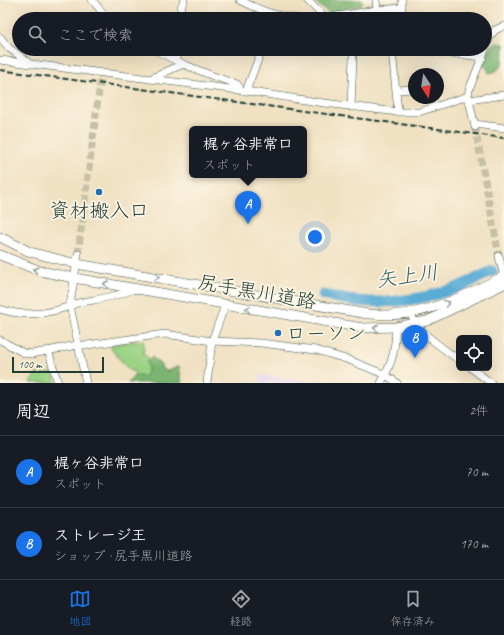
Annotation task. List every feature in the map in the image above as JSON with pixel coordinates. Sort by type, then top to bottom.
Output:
[{"type":"main road","name":"尻手黒川道路","points":[[0,237],[30,252],[77,264],[368,314],[390,315],[410,313],[442,305],[504,276]]},
{"type":"main road","name":"尻手黒川道路","points":[[0,255],[40,271],[74,278],[363,328],[396,327],[415,324],[444,313],[504,284]]},
{"type":"street","points":[[92,0],[102,12]]},
{"type":"street","points":[[180,12],[180,7],[184,0]]},
{"type":"street","points":[[240,0],[265,12]]},
{"type":"street","points":[[307,0],[317,12]]},
{"type":"street","points":[[376,0],[378,10]]},
{"type":"street","points":[[364,12],[402,8],[402,0]]},
{"type":"street","points":[[492,34],[495,30],[504,26]]},
{"type":"street","points":[[0,37],[12,50]]},
{"type":"street","points":[[20,56],[29,63]]},
{"type":"street","points":[[168,56],[213,76],[237,84],[244,91]]},
{"type":"street","points":[[179,56],[180,62]]},
{"type":"street","points":[[244,91],[259,56]]},
{"type":"street","points":[[392,56],[398,112]]},
{"type":"street","points":[[474,56],[483,57],[469,90],[469,98],[475,126],[504,128]]},
{"type":"street","points":[[351,106],[353,57]]},
{"type":"street","points":[[0,60],[29,63],[101,75],[150,79],[398,112],[419,112],[469,98],[504,95]]},
{"type":"street","points":[[150,79],[180,62]]},
{"type":"street","points":[[396,90],[408,89]]},
{"type":"street","points":[[78,254],[70,305],[86,383]]},
{"type":"street","points":[[499,256],[504,276]]},
{"type":"street","points":[[0,309],[11,313],[26,315],[61,309],[70,305],[123,294],[134,289]]},
{"type":"street","points":[[207,383],[212,341],[225,305]]},
{"type":"street","points":[[410,313],[415,324],[456,358]]},
{"type":"street","points":[[381,383],[386,375],[393,356],[396,327]]},
{"type":"street","points":[[0,340],[24,353],[32,354],[77,345],[87,345],[165,334],[212,341],[261,343],[316,350],[350,360],[386,375],[397,383]]},
{"type":"street","points":[[48,350],[58,383]]},
{"type":"street","points":[[475,371],[491,383]]},
{"type":"shaded area","points":[[260,375],[316,382],[316,383],[259,383]]},
{"type":"green space","points":[[312,0],[361,0],[363,3],[360,6],[337,12],[328,12]]},
{"type":"green space","points":[[493,44],[504,44],[504,54],[502,63],[498,70],[489,73],[487,68],[483,65],[483,61],[486,56],[492,56]]},
{"type":"green space","points":[[143,340],[143,354],[150,359],[147,361],[148,371],[144,377],[135,375],[134,371],[130,371],[112,350],[111,345]]},
{"type":"green space","points":[[152,357],[160,364],[163,370],[168,371],[179,366],[182,383],[128,383],[135,375],[144,377],[148,371],[147,361]]},
{"type":"green space","points":[[53,373],[56,383],[30,383],[36,374]]},
{"type":"waterway","name":"矢上川","points":[[323,295],[368,302],[405,300],[441,293],[468,283],[492,271]]},
{"type":"tunnel","points":[[78,254],[101,76]]},
{"type":"tunnel","points":[[475,127],[499,256]]},
{"type":"railway","points":[[0,70],[504,138]]},
{"type":"place","name":"資材搬入口","points":[[99,192]]},
{"type":"place","name":"梶ヶ谷非常口","points":[[248,224]]},
{"type":"place","name":"ローソン","points":[[278,333]]},
{"type":"place","name":"ストレージ王","points":[[415,358]]}]
